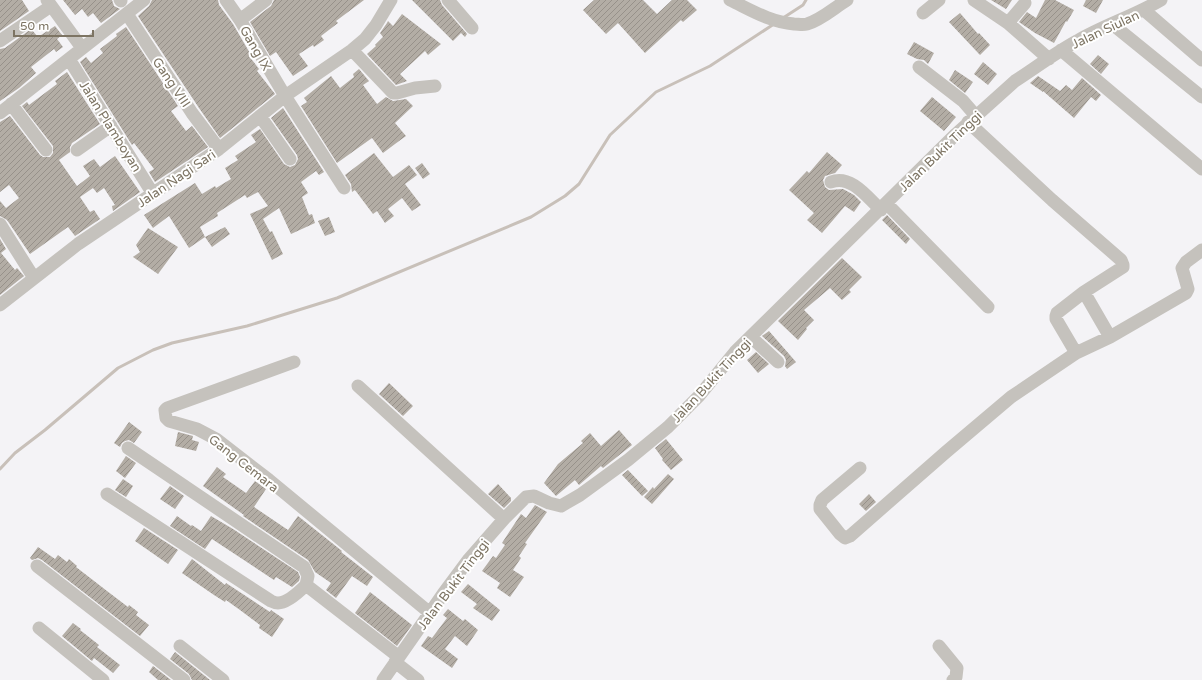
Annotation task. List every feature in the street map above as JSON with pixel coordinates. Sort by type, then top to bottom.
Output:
[{"type":"street","points":[[240,20],[266,0]]},
{"type":"street","name":"Jalan Nagi Sari","points":[[0,305],[78,244],[219,149],[285,96],[352,50],[376,25],[391,0]]},
{"type":"street","points":[[448,0],[472,28]]},
{"type":"street","points":[[734,2],[770,19],[788,23],[806,24],[828,14],[847,0]]},
{"type":"street","points":[[923,14],[939,0]]},
{"type":"street","points":[[974,0],[1008,22],[1049,59]]},
{"type":"street","name":"Jalan Siulan","points":[[1049,59],[1076,41],[1144,10],[1161,0]]},
{"type":"street","name":"Gang IX","points":[[225,2],[240,20],[285,96],[344,188]]},
{"type":"street","points":[[0,41],[49,3],[82,48]]},
{"type":"street","points":[[1008,22],[1026,3]]},
{"type":"street","points":[[0,113],[82,48],[129,4]]},
{"type":"street","name":"Gang VIII","points":[[129,4],[188,108],[219,149]]},
{"type":"street","points":[[1144,10],[1202,60]]},
{"type":"street","points":[[1112,24],[1202,97]]},
{"type":"street","points":[[352,50],[393,93],[415,88],[435,86]]},
{"type":"street","points":[[1061,50],[1202,169]]},
{"type":"street","name":"Jalan Plamboyan","points":[[69,58],[153,194]]},
{"type":"street","name":"Jalan Bukit Tinggi","points":[[383,680],[457,574],[504,519],[526,497],[534,496],[549,503],[561,506],[580,495],[628,460],[668,427],[699,396],[735,352],[752,337],[972,119],[1014,81],[1049,59]]},
{"type":"street","points":[[919,67],[962,102],[972,119],[1052,200],[1121,260],[1123,265],[1121,269],[1084,292],[1057,313],[1056,316],[1076,353]]},
{"type":"street","points":[[11,104],[46,150]]},
{"type":"street","points":[[260,116],[290,159]]},
{"type":"street","points":[[77,150],[111,126]]},
{"type":"street","points":[[831,182],[836,180],[847,182],[884,207],[988,307]]},
{"type":"street","points":[[0,224],[34,278]]},
{"type":"street","points":[[860,468],[822,500],[820,505],[820,509],[845,538],[850,536],[1011,397],[1076,353],[1110,337],[1186,293],[1188,289],[1182,268],[1184,264],[1202,250]]},
{"type":"street","points":[[1084,292],[1110,337]]},
{"type":"street","points":[[752,337],[778,362]]},
{"type":"street","name":"Gang Cemara","points":[[294,362],[167,408],[164,415],[169,421],[197,429],[216,439],[269,480],[430,613]]},
{"type":"street","points":[[358,386],[504,519]]},
{"type":"street","points":[[107,494],[271,601],[278,603],[283,601],[296,594],[306,584],[308,576],[304,567],[128,448]]},
{"type":"street","points":[[37,566],[184,680]]},
{"type":"street","points":[[306,584],[397,659],[418,680]]},
{"type":"street","points":[[39,628],[103,680]]},
{"type":"street","points":[[180,646],[224,680]]},
{"type":"street","points":[[939,646],[957,668],[956,677],[954,680]]},
{"type":"building","points":[[0,0],[22,0],[29,11],[0,31]]},
{"type":"building","points":[[63,0],[112,0],[114,6],[120,9],[101,23],[93,13],[88,17],[82,9],[75,15]]},
{"type":"building","points":[[152,0],[218,0],[219,5],[233,24],[251,55],[249,56],[259,69],[257,71],[275,94],[220,138],[138,16],[149,6]]},
{"type":"building","points":[[274,0],[364,0],[336,21],[338,23],[321,36],[324,40],[314,47],[313,45],[299,54],[308,66],[293,76],[276,52],[270,56],[250,22],[271,6]]},
{"type":"building","points":[[412,0],[440,0],[442,5],[467,34],[465,37],[461,33],[453,41]]},
{"type":"building","points":[[594,0],[643,0],[657,14],[672,0],[687,0],[697,10],[683,22],[681,20],[645,53],[618,23],[606,34],[583,10]]},
{"type":"building","points":[[991,0],[1012,0],[1006,9]]},
{"type":"building","points":[[1045,0],[1055,0],[1074,10],[1054,43],[1035,33],[1019,22],[1027,12],[1036,18]]},
{"type":"building","points":[[1086,0],[1103,0],[1096,13],[1083,6]]},
{"type":"building","points":[[960,13],[978,34],[979,33],[990,45],[980,55],[949,22]]},
{"type":"building","points":[[402,14],[441,44],[428,55],[425,51],[400,74],[407,81],[396,85],[367,54],[383,37],[380,33],[388,21],[393,26]]},
{"type":"building","points":[[55,26],[62,35],[57,39],[63,47],[56,52],[54,49],[31,67],[36,73],[19,88],[0,101],[0,49],[5,48],[31,29],[38,37]]},
{"type":"building","points":[[126,27],[178,106],[171,111],[186,131],[192,126],[208,147],[155,182],[149,172],[154,169],[134,143],[132,145],[80,62],[86,57],[91,63],[103,53],[100,49]]},
{"type":"building","points":[[914,42],[934,53],[928,64],[924,60],[917,59],[907,54]]},
{"type":"building","points":[[1098,55],[1109,64],[1101,74],[1090,64]]},
{"type":"building","points":[[983,62],[997,74],[988,85],[974,74]]},
{"type":"building","points":[[359,69],[369,81],[363,85],[377,104],[386,97],[393,101],[406,99],[413,106],[395,123],[406,136],[383,153],[372,138],[337,163],[301,106],[307,102],[304,98],[331,76],[340,88],[354,77],[353,74]]},
{"type":"building","points":[[955,70],[973,82],[965,93],[949,80]]},
{"type":"building","points":[[67,72],[100,124],[72,143],[70,152],[59,160],[77,186],[90,176],[83,166],[94,159],[100,167],[115,156],[140,192],[113,211],[112,206],[115,205],[104,188],[97,193],[93,188],[80,197],[90,212],[94,210],[100,219],[75,236],[68,227],[30,254],[7,220],[0,216],[0,201],[6,208],[19,198],[9,185],[0,192],[0,122],[10,116],[40,155],[43,157],[50,157],[53,153],[53,146],[22,106],[27,102],[29,105],[57,84],[55,81]]},
{"type":"building","points":[[1038,76],[1060,91],[1066,85],[1072,90],[1082,78],[1101,95],[1096,101],[1091,97],[1074,118],[1043,91],[1030,83]]},
{"type":"building","points":[[932,97],[956,117],[944,131],[920,111]]},
{"type":"building","points":[[283,108],[324,172],[319,175],[316,171],[301,182],[308,193],[302,197],[309,215],[312,214],[315,223],[291,234],[279,208],[263,219],[270,232],[272,231],[283,254],[272,260],[250,214],[268,206],[258,192],[247,198],[245,195],[217,213],[218,216],[200,227],[205,237],[189,248],[169,216],[153,228],[144,215],[195,183],[202,194],[231,179],[225,168],[238,160],[235,156],[256,142],[251,135],[260,129],[284,164],[290,167],[295,165],[298,159],[297,155],[271,118]]},
{"type":"building","points":[[827,152],[842,165],[835,173],[825,176],[823,180],[825,187],[829,190],[843,189],[854,195],[861,202],[854,212],[845,206],[822,233],[807,220],[814,213],[789,190],[807,171],[809,173]]},
{"type":"building","points":[[374,153],[393,177],[409,165],[417,175],[405,184],[421,205],[412,211],[402,198],[388,209],[394,216],[385,223],[377,211],[373,214],[355,190],[352,192],[351,184],[345,175]]},
{"type":"building","points":[[422,163],[430,174],[423,179],[415,168]]},
{"type":"building","points":[[887,215],[910,239],[906,244],[882,220]]},
{"type":"building","points":[[329,217],[335,232],[325,236],[318,221]]},
{"type":"building","points":[[225,227],[230,234],[212,247],[205,237]]},
{"type":"building","points":[[148,228],[178,247],[158,274],[133,257],[140,252],[136,245]]},
{"type":"building","points":[[0,239],[6,249],[1,253],[15,270],[17,268],[24,276],[0,295]]},
{"type":"building","points":[[842,258],[862,277],[849,290],[851,292],[842,300],[830,288],[804,310],[814,320],[806,328],[807,329],[798,340],[778,321]]},
{"type":"building","points":[[769,331],[796,362],[787,369],[785,366],[786,360],[784,356],[762,336]]},
{"type":"building","points":[[756,352],[769,364],[758,373],[747,360]]},
{"type":"building","points":[[389,383],[413,406],[403,416],[379,394]]},
{"type":"building","points":[[129,422],[142,432],[134,443],[129,440],[125,441],[120,447],[114,443]]},
{"type":"building","points":[[619,430],[632,445],[603,468],[601,466],[579,485],[575,480],[556,496],[544,483],[558,464],[583,443],[581,441],[590,433],[601,446]]},
{"type":"building","points":[[178,432],[193,436],[192,440],[199,442],[196,451],[175,446]]},
{"type":"building","points":[[666,439],[683,460],[671,470],[662,460],[663,459],[655,448]]},
{"type":"building","points":[[126,456],[136,463],[125,478],[116,471]]},
{"type":"building","points":[[217,467],[226,474],[223,477],[246,493],[255,481],[266,489],[254,507],[288,530],[298,516],[373,577],[367,586],[352,576],[336,598],[326,590],[331,583],[315,572],[308,560],[243,516],[244,515],[203,486]]},
{"type":"building","points":[[628,470],[648,491],[642,496],[622,475]]},
{"type":"building","points":[[668,474],[674,479],[652,504],[644,497]]},
{"type":"building","points":[[123,479],[133,486],[126,497],[115,490]]},
{"type":"building","points":[[498,484],[511,498],[511,501],[504,508],[488,494]]},
{"type":"building","points":[[170,486],[184,496],[175,509],[160,499]]},
{"type":"building","points":[[869,494],[876,502],[866,511],[859,504]]},
{"type":"building","points":[[535,505],[547,512],[525,543],[527,544],[519,556],[521,558],[513,570],[524,577],[510,597],[497,588],[500,583],[482,571],[493,556],[496,558],[505,545],[502,543],[521,514],[526,518]]},
{"type":"building","points":[[177,516],[201,531],[211,516],[298,572],[300,577],[299,581],[292,587],[276,577],[274,580],[212,539],[205,549],[170,526]]},
{"type":"building","points":[[144,528],[178,550],[168,564],[135,541]]},
{"type":"building","points":[[38,547],[55,559],[58,555],[67,562],[69,559],[77,566],[76,567],[107,591],[128,607],[129,605],[138,612],[136,615],[149,625],[140,636],[42,560],[38,558],[32,560],[30,558]]},
{"type":"building","points":[[192,559],[225,585],[226,583],[270,612],[271,610],[284,619],[272,637],[259,628],[260,625],[226,600],[225,602],[182,573]]},
{"type":"building","points":[[468,584],[500,610],[492,621],[473,608],[477,604],[461,592]]},
{"type":"building","points":[[370,592],[412,625],[397,646],[355,613]]},
{"type":"building","points":[[448,609],[463,621],[465,619],[478,630],[467,646],[455,636],[445,649],[458,659],[452,668],[421,646],[428,636],[432,638],[447,618],[443,615]]},
{"type":"building","points":[[73,623],[99,645],[97,647],[120,665],[113,673],[94,658],[92,661],[62,636]]},
{"type":"building","points":[[175,652],[210,680],[192,680],[189,674],[170,659]]},
{"type":"building","points":[[153,666],[171,680],[158,680],[149,672]]},
{"type":"waterway","points":[[783,18],[803,5],[806,0]]},
{"type":"waterway","points":[[0,469],[15,453],[45,430],[118,368],[153,350],[172,343],[247,326],[337,298],[531,217],[565,196],[579,184],[610,135],[656,92],[710,66],[774,24]]}]
